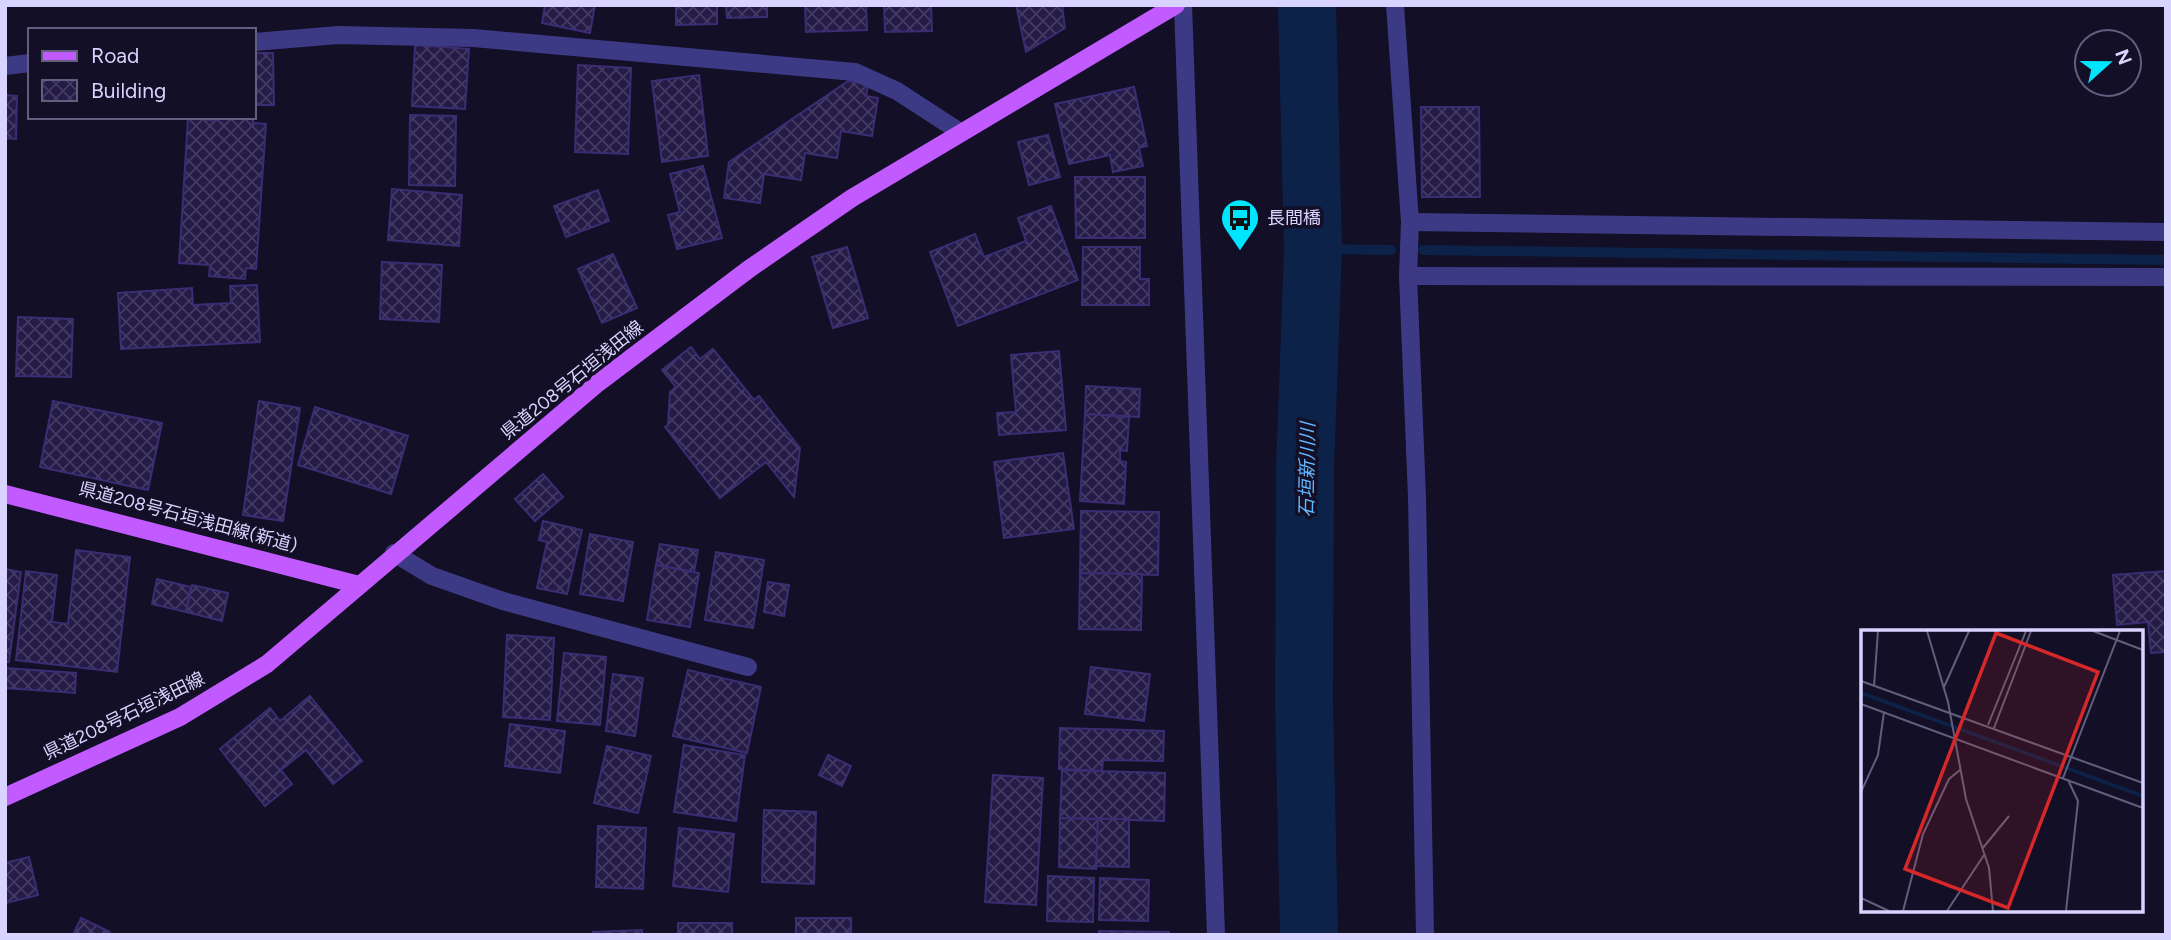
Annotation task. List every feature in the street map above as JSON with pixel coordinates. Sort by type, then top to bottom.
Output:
[{"type":"main road","name":"県道208号石垣浅田線","points":[[5,797],[180,717],[267,664],[394,553],[598,383],[749,269],[852,198],[1175,5]]},
{"type":"main road","name":"県道208号石垣浅田線(新道)","points":[[5,494],[166,533],[359,585]]},
{"type":"street","points":[[1183,5],[1216,935]]},
{"type":"street","points":[[1395,5],[1410,222],[1408,276],[1417,497],[1424,935]]},
{"type":"street","points":[[256,42],[338,35],[473,38],[855,72],[897,91],[960,132]]},
{"type":"street","points":[[5,66],[28,63]]},
{"type":"street","points":[[1410,222],[2166,232]]},
{"type":"street","points":[[1408,276],[2166,276]]},
{"type":"street","points":[[394,553],[432,576],[503,601],[748,667]]},
{"type":"building","points":[[545,5],[595,5],[590,33],[542,23]]},
{"type":"building","points":[[676,5],[717,5],[717,24],[676,25]]},
{"type":"building","points":[[726,5],[767,5],[767,17],[727,18]]},
{"type":"building","points":[[805,5],[866,5],[867,30],[806,32]]},
{"type":"building","points":[[884,5],[931,5],[932,31],[885,32]]},
{"type":"building","points":[[1016,5],[1062,5],[1065,28],[1026,52]]},
{"type":"building","points":[[415,45],[469,49],[465,109],[412,106]]},
{"type":"building","points":[[256,53],[273,53],[274,105],[256,105]]},
{"type":"building","points":[[578,65],[631,68],[628,154],[575,152]]},
{"type":"building","points":[[699,75],[708,156],[662,162],[652,81]]},
{"type":"building","points":[[848,81],[868,84],[866,96],[878,98],[872,136],[841,131],[837,158],[805,153],[801,180],[764,174],[760,203],[724,198],[729,162]]},
{"type":"building","points":[[1134,87],[1147,146],[1139,148],[1143,166],[1113,172],[1110,155],[1069,164],[1055,104]]},
{"type":"building","points":[[5,95],[17,96],[16,139],[5,138]]},
{"type":"building","points":[[1421,107],[1479,107],[1480,197],[1422,197]]},
{"type":"building","points":[[410,115],[456,116],[455,186],[409,185]]},
{"type":"building","points":[[188,119],[253,119],[253,123],[266,124],[256,269],[246,268],[245,279],[209,276],[210,265],[179,263]]},
{"type":"building","points":[[1048,135],[1060,177],[1029,185],[1018,142]]},
{"type":"building","points":[[703,166],[722,238],[677,249],[668,215],[680,212],[670,174]]},
{"type":"building","points":[[1075,177],[1145,177],[1145,238],[1076,238]]},
{"type":"building","points":[[392,189],[462,195],[459,246],[388,240]]},
{"type":"building","points":[[598,190],[609,221],[566,237],[554,206]]},
{"type":"building","points":[[1051,206],[1078,280],[958,326],[930,252],[975,234],[984,257],[1026,241],[1018,218]]},
{"type":"building","points":[[847,247],[868,318],[833,328],[812,257]]},
{"type":"building","points":[[1083,247],[1140,247],[1140,279],[1149,279],[1149,305],[1082,305]]},
{"type":"building","points":[[613,254],[637,308],[602,323],[578,269]]},
{"type":"building","points":[[382,262],[442,265],[439,322],[380,319]]},
{"type":"building","points":[[257,285],[260,342],[121,349],[118,293],[192,288],[193,305],[231,303],[230,286]]},
{"type":"building","points":[[18,317],[73,319],[71,377],[16,376]]},
{"type":"building","points":[[691,347],[700,359],[713,349],[754,400],[759,396],[800,448],[794,497],[766,462],[720,498],[665,427],[668,425],[670,392],[676,387],[662,370]]},
{"type":"building","points":[[1059,351],[1066,430],[999,435],[997,413],[1016,412],[1011,355]]},
{"type":"building","points":[[1086,386],[1140,389],[1139,417],[1085,414]]},
{"type":"building","points":[[53,401],[162,423],[148,490],[40,467]]},
{"type":"building","points":[[259,401],[300,408],[283,521],[243,515]]},
{"type":"building","points":[[315,407],[408,436],[391,494],[298,465]]},
{"type":"building","points":[[1085,414],[1129,417],[1127,451],[1120,450],[1120,461],[1126,462],[1124,504],[1080,501]]},
{"type":"building","points":[[1063,453],[1074,529],[1004,538],[994,462]]},
{"type":"building","points":[[543,474],[563,497],[535,521],[515,499]]},
{"type":"building","points":[[1081,511],[1159,512],[1158,575],[1080,573]]},
{"type":"building","points":[[543,521],[582,530],[567,594],[537,588],[547,542],[539,540]]},
{"type":"building","points":[[590,534],[633,542],[623,601],[580,594]]},
{"type":"building","points":[[660,544],[698,550],[694,572],[656,565]]},
{"type":"building","points":[[76,550],[130,557],[117,672],[16,660],[26,571],[57,575],[52,622],[68,624]]},
{"type":"building","points":[[716,552],[764,560],[753,628],[705,620]]},
{"type":"building","points":[[656,565],[699,573],[690,627],[647,620]]},
{"type":"building","points":[[5,569],[21,572],[9,662],[5,662]]},
{"type":"building","points":[[2166,571],[2166,652],[2151,653],[2148,622],[2117,625],[2113,575]]},
{"type":"building","points":[[1080,573],[1142,574],[1141,630],[1079,629]]},
{"type":"building","points":[[157,579],[191,587],[186,612],[152,604]]},
{"type":"building","points":[[768,582],[789,585],[784,616],[764,612]]},
{"type":"building","points":[[192,585],[228,593],[222,621],[186,612]]},
{"type":"building","points":[[507,635],[554,638],[550,720],[503,717]]},
{"type":"building","points":[[564,653],[606,657],[600,725],[557,721]]},
{"type":"building","points":[[1091,667],[1150,674],[1144,721],[1085,714]]},
{"type":"building","points":[[5,668],[76,673],[75,693],[5,688]]},
{"type":"building","points":[[688,670],[761,687],[747,753],[673,736]]},
{"type":"building","points":[[613,674],[643,678],[635,736],[606,731]]},
{"type":"building","points":[[310,696],[362,761],[333,784],[306,750],[281,770],[292,784],[265,806],[220,749],[270,708],[280,721]]},
{"type":"building","points":[[510,724],[565,731],[560,773],[505,766]]},
{"type":"building","points":[[1060,728],[1164,731],[1163,761],[1103,760],[1102,771],[1059,769]]},
{"type":"building","points":[[684,745],[745,755],[736,821],[674,812]]},
{"type":"building","points":[[607,746],[651,756],[638,813],[594,803]]},
{"type":"building","points":[[828,755],[851,766],[842,786],[819,775]]},
{"type":"building","points":[[1062,770],[1165,773],[1164,821],[1060,818]]},
{"type":"building","points":[[993,775],[1043,778],[1036,905],[985,902]]},
{"type":"building","points":[[764,810],[816,812],[814,884],[762,882]]},
{"type":"building","points":[[1060,818],[1098,819],[1096,869],[1059,867]]},
{"type":"building","points":[[1098,819],[1129,819],[1129,867],[1096,866]]},
{"type":"building","points":[[598,826],[646,828],[643,889],[596,887]]},
{"type":"building","points":[[679,828],[734,834],[728,892],[673,886]]},
{"type":"building","points":[[29,857],[38,895],[6,903],[5,863]]},
{"type":"building","points":[[1048,876],[1094,878],[1093,922],[1047,921]]},
{"type":"building","points":[[1100,878],[1149,880],[1148,921],[1099,920]]},
{"type":"building","points":[[81,918],[110,932],[109,935],[73,935]]},
{"type":"building","points":[[796,918],[851,918],[851,935],[796,935]]},
{"type":"building","points":[[678,923],[732,923],[732,935],[678,935]]},
{"type":"building","points":[[642,930],[642,935],[593,935],[593,932]]},
{"type":"building","points":[[1099,931],[1169,932],[1169,935],[1099,935]]},
{"type":"waterway","name":"石垣新川川","points":[[1307,5],[1313,249],[1305,469],[1304,701],[1309,935]]},
{"type":"waterway","points":[[1313,249],[1391,250]]},
{"type":"waterway","points":[[1423,250],[2166,260]]},
{"type":"place","name":"長間橋","points":[[1240,252]]}]
